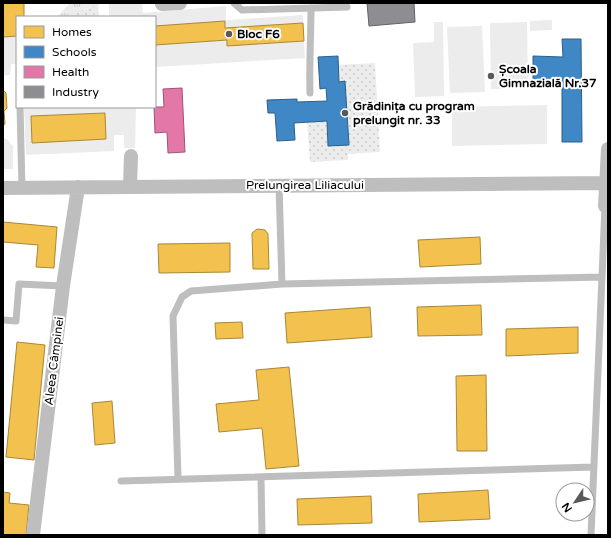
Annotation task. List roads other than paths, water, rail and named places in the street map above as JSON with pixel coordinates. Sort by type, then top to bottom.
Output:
[{"type":"street","points":[[162,4],[180,3]]},
{"type":"street","points":[[605,206],[608,149]]},
{"type":"street","points":[[130,186],[131,156]]},
{"type":"street","name":"Prelungirea Liliacului","points":[[3,188],[607,183]]},
{"type":"street","name":"Aleea Câmpinei","points":[[33,535],[63,286],[78,187]]},
{"type":"lane","points":[[234,3],[242,10],[347,7]]},
{"type":"lane","points":[[310,93],[308,56],[311,49],[311,8]]},
{"type":"lane","points":[[20,108],[22,188]]},
{"type":"lane","points":[[279,185],[282,284]]},
{"type":"lane","points":[[591,535],[605,206]]},
{"type":"lane","points":[[178,479],[173,316],[182,297],[191,291],[282,284],[602,277]]},
{"type":"lane","points":[[3,320],[16,321],[19,284],[63,286]]},
{"type":"lane","points":[[121,481],[594,467]]},
{"type":"lane","points":[[261,477],[262,535]]},
{"type":"place","name":"Bloc F6","points":[[229,34]]},
{"type":"place","name":"Școala Gimnazială Nr.37","points":[[491,76]]},
{"type":"place","name":"Grădinița cu program prelungit nr. 33","points":[[345,113]]}]
